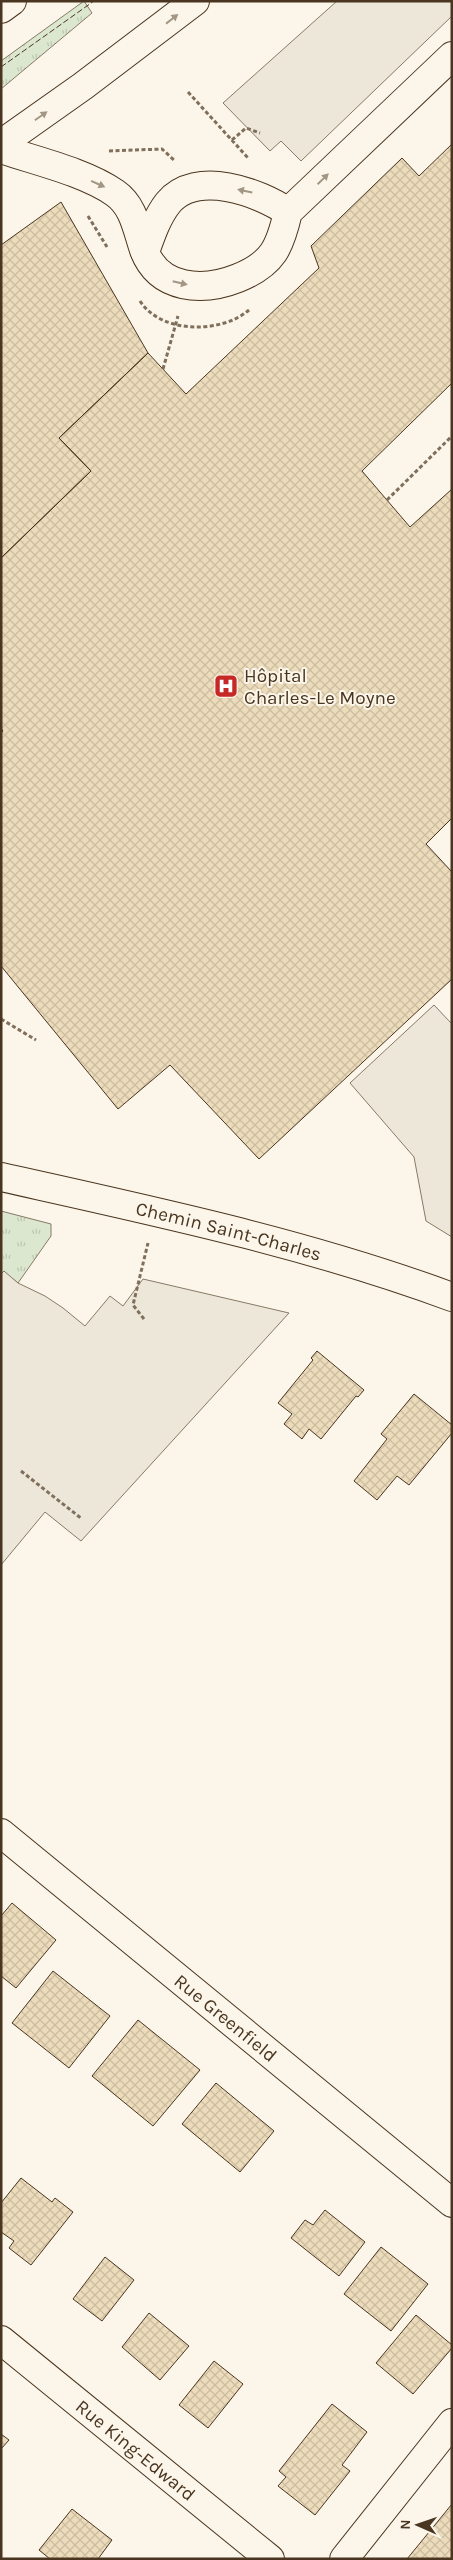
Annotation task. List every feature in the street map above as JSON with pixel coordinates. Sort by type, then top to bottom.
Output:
[{"type":"street","points":[[1,9],[12,1]]},
{"type":"street","points":[[1,144],[83,86],[195,1]]},
{"type":"street","points":[[1,149],[79,176],[115,193],[130,210],[145,252],[159,272],[176,283],[200,286],[222,283],[251,271],[272,257],[282,240],[288,212],[452,56]]},
{"type":"street","points":[[145,252],[154,227],[169,202],[178,194],[189,189],[206,186],[245,191],[266,198],[288,212]]},
{"type":"street","name":"Chemin Saint-Charles","points":[[1,1177],[210,1224],[383,1272],[452,1297]]},
{"type":"street","name":"Rue Greenfield","points":[[1,1833],[452,2203]]},
{"type":"street","name":"Rue King-Edward","points":[[1,2340],[270,2559]]},
{"type":"street","points":[[344,2559],[452,2423]]},
{"type":"path","points":[[188,92],[252,162]]},
{"type":"path","points":[[232,140],[246,128],[260,133]]},
{"type":"path","points":[[109,151],[162,149],[175,161]]},
{"type":"path","points":[[238,157],[246,156]]},
{"type":"path","points":[[163,368],[177,326]]},
{"type":"path","points":[[387,500],[452,436]]},
{"type":"path","points":[[1,1019],[36,1040]]},
{"type":"path","points":[[144,1319],[132,1305],[149,1238]]},
{"type":"path","points":[[21,1471],[82,1519]]},
{"type":"green space","points":[[84,1],[92,13],[1,89],[1,61]]},
{"type":"green space","points":[[1,1211],[51,1224],[51,1236],[18,1283],[4,1272],[1,1274]]},
{"type":"shaded area","points":[[337,1],[452,1],[452,16],[301,161],[281,141],[270,151],[223,103]]},
{"type":"shaded area","points":[[434,1005],[452,1024],[452,1237],[426,1221],[414,1157],[350,1083]]},
{"type":"shaded area","points":[[4,1271],[18,1283],[45,1296],[63,1308],[85,1326],[110,1296],[123,1306],[143,1279],[289,1313],[81,1541],[45,1512],[1,1565],[1,1274]]},
{"type":"building","name":"Hôpital Charles-Le Moyne","points":[[452,144],[452,383],[362,471],[410,527],[452,489],[452,818],[426,844],[452,872],[452,979],[259,1159],[170,1065],[118,1109],[1,966],[1,733],[3,731],[1,728],[1,558],[91,471],[59,438],[148,353],[186,394],[319,268],[311,246],[402,158],[419,176]]},
{"type":"building","points":[[61,202],[148,353],[59,438],[91,471],[1,558],[1,245]]},
{"type":"building","points":[[317,1351],[364,1390],[358,1397],[356,1396],[321,1439],[309,1429],[302,1439],[284,1424],[292,1414],[278,1403],[313,1360],[311,1358]]},
{"type":"building","points":[[414,1394],[452,1425],[452,1433],[409,1485],[397,1476],[377,1500],[354,1481],[387,1439],[381,1434]]},
{"type":"building","points":[[12,1903],[56,1940],[16,1988],[1,1976],[1,1916]]},
{"type":"building","points":[[53,1971],[110,2016],[69,2068],[12,2023]]},
{"type":"building","points":[[138,2020],[200,2070],[153,2126],[92,2076]]},
{"type":"building","points":[[216,2083],[274,2131],[240,2172],[182,2124]]},
{"type":"building","points":[[21,2178],[52,2202],[55,2198],[73,2212],[31,2265],[9,2248],[14,2241],[1,2232],[1,2203]]},
{"type":"building","points":[[325,2210],[365,2242],[339,2276],[291,2238],[305,2220],[313,2225]]},
{"type":"building","points":[[381,2247],[428,2284],[391,2331],[344,2294]]},
{"type":"building","points":[[105,2257],[134,2280],[102,2321],[73,2299]]},
{"type":"building","points":[[149,2313],[189,2346],[160,2380],[122,2347]]},
{"type":"building","points":[[416,2315],[452,2345],[452,2348],[413,2394],[376,2363]]},
{"type":"building","points":[[214,2361],[243,2384],[208,2428],[179,2405]]},
{"type":"building","points":[[332,2404],[367,2432],[342,2465],[350,2471],[315,2515],[278,2486],[286,2477],[279,2471]]},
{"type":"building","points":[[1,2434],[9,2440],[1,2449]]},
{"type":"building","points":[[452,2504],[452,2559],[407,2559]]},
{"type":"building","points":[[72,2509],[112,2540],[98,2559],[50,2559],[39,2550]]},
{"type":"fence","points":[[1,67],[94,1]]},
{"type":"place","name":"Hôpital Charles-Le Moyne","points":[[226,686]]}]
